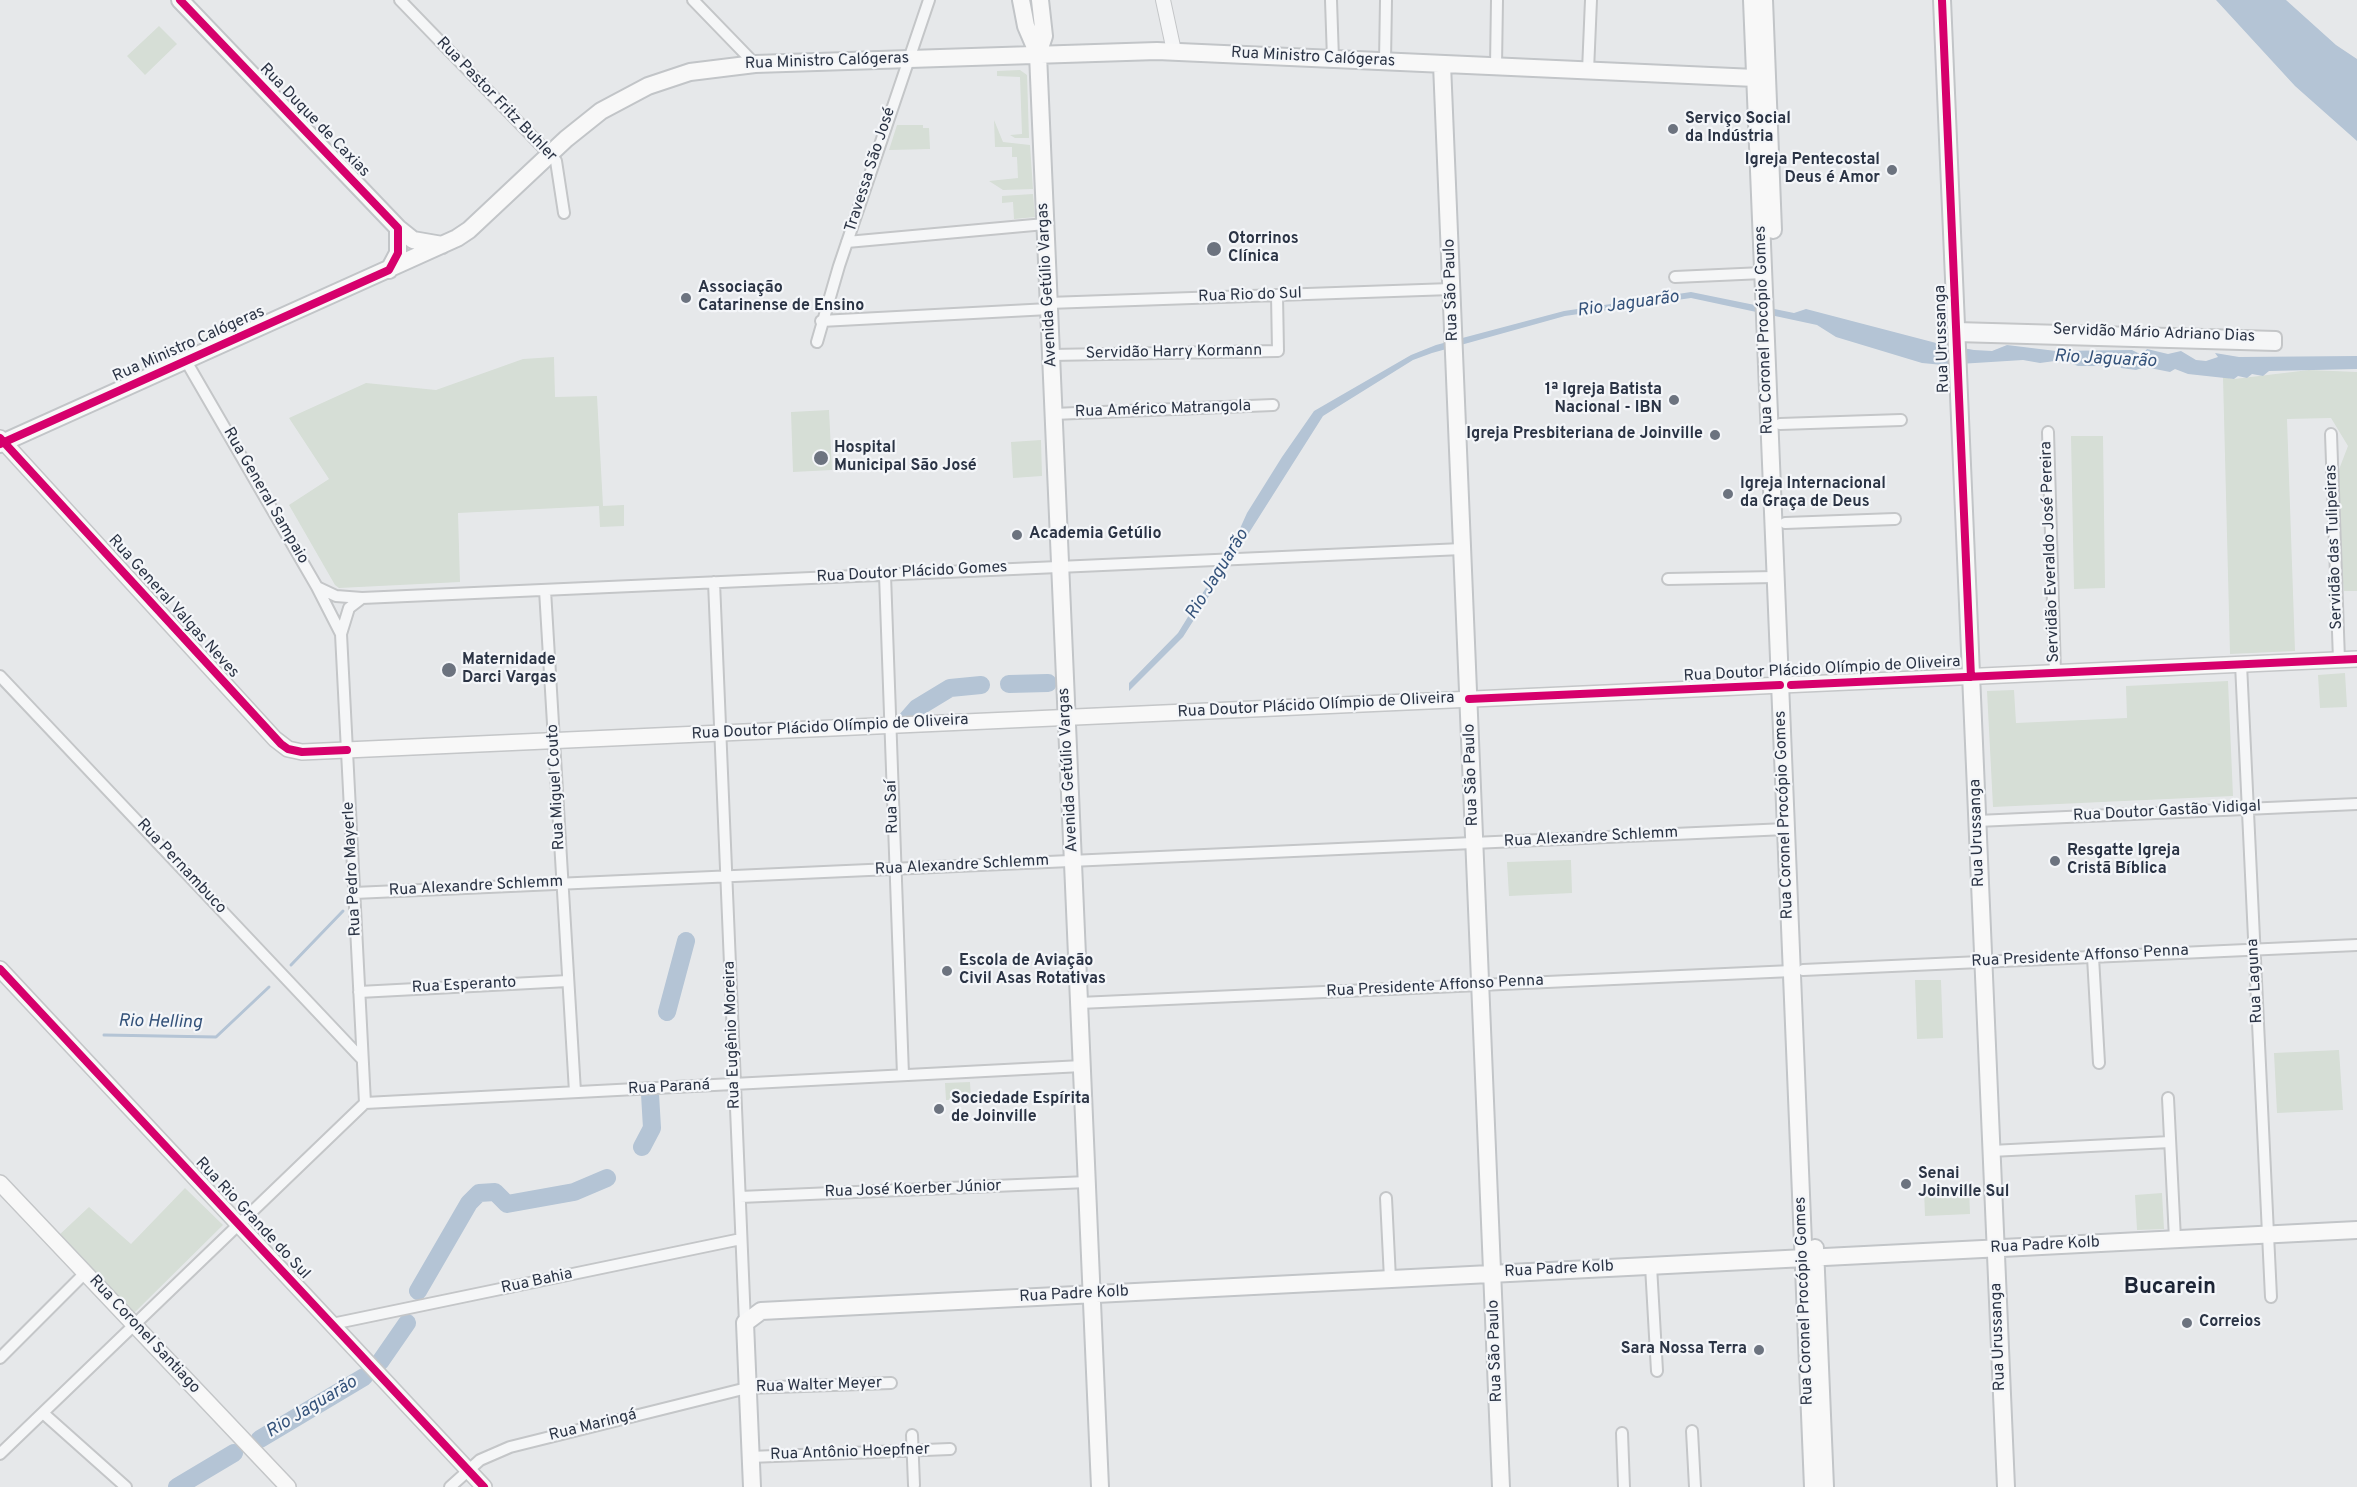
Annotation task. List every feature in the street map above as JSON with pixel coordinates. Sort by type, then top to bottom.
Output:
[{"type":"main road","name":"Rua Duque de Caxias","points":[[180,0],[398,228],[422,243],[443,245]]},
{"type":"main road","points":[[1022,0],[1026,26],[1038,54]]},
{"type":"main road","points":[[1038,54],[1044,36],[1040,0]]},
{"type":"main road","name":"Rua Coronel Procópio Gomes","points":[[1752,0],[1763,273],[1769,300]]},
{"type":"main road","name":"Rua Coronel Procópio Gomes","points":[[1764,0],[1769,300],[1780,424],[1785,523],[1786,829],[1797,970]]},
{"type":"main road","name":"Rua Urussanga","points":[[1942,0],[2006,1487]]},
{"type":"main road","name":"Rua Ministro Calógeras","points":[[1,441],[186,361],[443,245],[469,230],[549,154],[601,111],[648,86],[690,72],[755,64],[1174,51],[1755,78]]},
{"type":"main road","name":"Avenida Getúlio Vargas","points":[[1038,54],[1100,1487]]},
{"type":"main road","name":"Rua São Paulo","points":[[1442,64],[1502,1487]]},
{"type":"main road","points":[[389,270],[398,253],[398,228]]},
{"type":"main road","name":"Rua Coronel Procópio Gomes","points":[[1771,325],[1775,577],[1786,685],[1809,1258],[1813,1487]]},
{"type":"main road","name":"Rua General Valgas Neves","points":[[1,441],[281,744],[288,749],[302,752],[346,750]]},
{"type":"main road","name":"Rua Doutor Plácido Olímpio de Oliveira","points":[[346,750],[2357,659]]},
{"type":"main road","name":"Rua Rio Grande do Sul","points":[[0,969],[484,1487]]},
{"type":"main road","name":"Rua Coronel Santiago","points":[[0,1183],[288,1487]]},
{"type":"main road","name":"Rua Padre Kolb","points":[[761,1311],[2357,1230]]},
{"type":"main road","name":"Rua Coronel Procópio Gomes","points":[[1809,1258],[1825,1487]]},
{"type":"main road","points":[[745,1323],[761,1311]]},
{"type":"main road","name":"Rua Eugênio Moreira","points":[[745,1323],[752,1487]]},
{"type":"street","name":"Rua Pastor Fritz Buhler","points":[[400,0],[558,165],[564,213]]},
{"type":"street","points":[[693,0],[755,64]]},
{"type":"street","name":"Travessa São José","points":[[817,342],[821,321],[929,0]]},
{"type":"street","points":[[1163,0],[1174,51]]},
{"type":"street","points":[[1331,0],[1333,58]]},
{"type":"street","points":[[1385,61],[1386,0]]},
{"type":"street","points":[[1496,66],[1497,0]]},
{"type":"street","points":[[1588,70],[1591,0]]},
{"type":"street","points":[[847,242],[1045,224]]},
{"type":"street","points":[[1675,277],[1763,273]]},
{"type":"street","name":"Rua Rio do Sul","points":[[821,321],[1048,306],[1451,289]]},
{"type":"street","name":"Servidão Harry Kormann","points":[[1051,355],[1278,351],[1277,295]]},
{"type":"street","name":"Servidão Mário Adriano Dias","points":[[1956,335],[2276,341]]},
{"type":"street","name":"Rua General Sampaio","points":[[186,361],[317,587],[341,634]]},
{"type":"street","name":"Rua Américo Matrangola","points":[[1053,414],[1273,405]]},
{"type":"street","points":[[1780,424],[1901,420]]},
{"type":"street","name":"Servidão Everaldo José Pereira","points":[[2048,432],[2055,673]]},
{"type":"street","name":"Servidão das Tulipeiras","points":[[2331,434],[2338,660]]},
{"type":"street","points":[[1785,523],[1895,519]]},
{"type":"street","name":"Rua Doutor Plácido Gomes","points":[[317,587],[336,596],[362,598],[1462,549]]},
{"type":"street","name":"Rua Saí","points":[[885,575],[903,1076]]},
{"type":"street","points":[[1668,579],[1775,577]]},
{"type":"street","name":"Rua Eugênio Moreira","points":[[714,582],[745,1323]]},
{"type":"street","name":"Rua Miguel Couto","points":[[545,590],[575,1092]]},
{"type":"street","points":[[341,634],[349,608],[362,598]]},
{"type":"street","name":"Rua Pedro Mayerle","points":[[341,634],[365,1103]]},
{"type":"street","name":"Rua Laguna","points":[[2241,664],[2271,1297]]},
{"type":"street","name":"Rua Pernambuco","points":[[0,676],[362,1059]]},
{"type":"street","name":"Rua Doutor Gastão Vidigal","points":[[1977,821],[2357,804]]},
{"type":"street","name":"Rua Alexandre Schlemm","points":[[354,892],[1786,829]]},
{"type":"street","name":"Rua Presidente Affonso Penna","points":[[1079,1003],[2357,945]]},
{"type":"street","points":[[2093,957],[2098,1063]]},
{"type":"street","name":"Rua Esperanto","points":[[359,992],[568,981]]},
{"type":"street","name":"Rua Paraná","points":[[365,1103],[1082,1066]]},
{"type":"street","points":[[2168,1098],[2175,1239]]},
{"type":"street","points":[[0,1454],[365,1103]]},
{"type":"street","points":[[1991,1151],[2170,1142]]},
{"type":"street","name":"Rua José Koerber Júnior","points":[[740,1197],[1087,1182]]},
{"type":"street","points":[[1386,1198],[1390,1279]]},
{"type":"street","name":"Rua Bahia","points":[[332,1324],[741,1239]]},
{"type":"street","points":[[1651,1266],[1657,1371]]},
{"type":"street","points":[[0,1358],[85,1273]]},
{"type":"street","points":[[744,1300],[761,1311]]},
{"type":"street","name":"Rua Walter Meyer","points":[[747,1388],[891,1383]]},
{"type":"street","name":"Rua Maringá","points":[[450,1487],[480,1460],[510,1447],[747,1388]]},
{"type":"street","points":[[43,1413],[126,1487]]},
{"type":"street","points":[[1692,1431],[1695,1487]]},
{"type":"street","points":[[1622,1433],[1624,1487]]},
{"type":"street","points":[[912,1435],[914,1485]]},
{"type":"street","name":"Rua Antônio Hoepfner","points":[[750,1457],[950,1449]]},
{"type":"shaded area","points":[[159,26],[177,44],[145,75],[127,56]]},
{"type":"shaded area","points":[[1020,70],[1027,75],[1029,138],[1015,138],[1010,135],[1022,134],[1020,77],[997,76],[997,71]]},
{"type":"shaded area","points":[[994,120],[1003,142],[1030,145],[1033,189],[1003,190],[989,181],[1018,178],[1017,157],[1012,157],[1012,147],[995,147]]},
{"type":"shaded area","points":[[897,125],[923,125],[923,128],[929,128],[930,149],[889,150]]},
{"type":"shaded area","points":[[1033,194],[1035,217],[1014,219],[1013,202],[1002,203],[1002,196]]},
{"type":"shaded area","points":[[554,357],[555,397],[597,396],[603,506],[624,505],[624,526],[600,527],[599,506],[458,513],[460,582],[339,588],[335,585],[289,505],[329,479],[289,418],[366,383],[436,390],[523,359]]},
{"type":"shaded area","points":[[2309,370],[2357,372],[2357,591],[2344,591],[2339,547],[2338,472],[2348,446],[2331,418],[2287,419],[2295,651],[2230,654],[2223,377],[2234,379]]},
{"type":"shaded area","points":[[829,410],[832,470],[793,472],[791,412]]},
{"type":"shaded area","points":[[2071,436],[2103,436],[2105,588],[2074,589]]},
{"type":"shaded area","points":[[1041,440],[1042,476],[1013,478],[1011,442]]},
{"type":"shaded area","points":[[2345,673],[2347,707],[2320,708],[2318,675]]},
{"type":"shaded area","points":[[2228,681],[2233,796],[1993,807],[1987,691],[2014,690],[2016,723],[2127,718],[2126,686]]},
{"type":"shaded area","points":[[1571,860],[1572,893],[1509,896],[1507,862]]},
{"type":"shaded area","points":[[1915,980],[1941,980],[1943,1038],[1917,1039]]},
{"type":"shaded area","points":[[2339,1050],[2343,1110],[2277,1113],[2274,1053]]},
{"type":"shaded area","points":[[970,1082],[971,1099],[946,1100],[945,1083]]},
{"type":"shaded area","points":[[185,1188],[223,1225],[133,1314],[58,1236],[89,1207],[131,1244]]},
{"type":"shaded area","points":[[1969,1188],[1970,1214],[1925,1216],[1924,1189]]},
{"type":"shaded area","points":[[2162,1193],[2164,1229],[2137,1230],[2135,1195]]},
{"type":"water","points":[[2216,0],[2286,0],[2336,45],[2357,59],[2357,141],[2295,86]]},
{"type":"water","name":"Rio Jaguarão","points":[[1691,292],[1794,313],[1806,309],[1940,344],[1974,350],[1992,351],[2007,345],[2056,351],[2132,350],[2142,355],[2147,349],[2168,354],[2181,351],[2196,360],[2206,361],[2218,357],[2215,353],[2239,357],[2357,356],[2357,369],[2269,371],[2263,376],[2252,374],[2247,378],[2238,376],[2234,379],[2188,374],[2175,369],[2170,372],[2145,367],[2136,370],[2121,368],[2117,361],[2106,366],[2078,366],[2062,360],[2040,363],[2023,360],[1943,365],[1922,363],[1836,337],[1817,325],[1691,298],[1565,316],[1413,360],[1323,416],[1183,637],[1129,691],[1129,683],[1178,633],[1233,544],[1247,513],[1314,411],[1411,355],[1436,345],[1564,311]]},
{"type":"waterway","name":"Rio Jaguarão","points":[[1009,684],[1048,683]]},
{"type":"waterway","name":"Rio Jaguarão","points":[[904,723],[917,708],[950,688],[981,685]]},
{"type":"waterway","name":"Rio Helling","points":[[291,965],[343,911]]},
{"type":"waterway","name":"Rio Jaguarão","points":[[667,1012],[686,941]]},
{"type":"waterway","name":"Rio Helling","points":[[104,1035],[216,1037],[269,987]]},
{"type":"waterway","name":"Rio Jaguarão","points":[[642,1147],[652,1128],[650,1094]]},
{"type":"waterway","name":"Rio Jaguarão","points":[[418,1291],[469,1203],[479,1193],[495,1192],[507,1204],[574,1192],[607,1178]]},
{"type":"waterway","name":"Rio Jaguarão","points":[[380,1362],[407,1323]]},
{"type":"waterway","name":"Rio Jaguarão","points":[[260,1439],[364,1377]]},
{"type":"waterway","name":"Rio Jaguarão","points":[[177,1487],[234,1453]]},
{"type":"cycle path","points":[[0,444],[389,270],[398,253],[398,228],[180,0]]},
{"type":"cycle path","points":[[1942,0],[1971,677]]},
{"type":"cycle path","points":[[0,438],[281,744],[288,749],[302,752],[347,750]]},
{"type":"cycle path","points":[[1791,685],[2357,659]]},
{"type":"cycle path","points":[[1469,699],[1780,685]]},
{"type":"cycle path","points":[[0,969],[484,1487]]},
{"type":"place","name":"Serviço Social da Indústria","points":[[1673,129]]},
{"type":"place","name":"Igreja Pentecostal Deus é Amor","points":[[1892,170]]},
{"type":"place","name":"Otorrinos Clínica","points":[[1214,249]]},
{"type":"place","name":"Associação Catarinense de Ensino","points":[[686,298]]},
{"type":"place","name":"1ª Igreja Batista Nacional - IBN","points":[[1674,400]]},
{"type":"place","name":"Igreja Presbiteriana de Joinville","points":[[1715,435]]},
{"type":"place","name":"Hospital Municipal São José","points":[[821,458]]},
{"type":"place","name":"Igreja Internacional da Graça de Deus","points":[[1728,494]]},
{"type":"place","name":"Academia Getúlio","points":[[1017,535]]},
{"type":"place","name":"Maternidade Darci Vargas","points":[[449,670]]},
{"type":"place","name":"Resgatte Igreja Cristã Bíblica","points":[[2055,861]]},
{"type":"place","name":"Escola de Aviação Civil Asas Rotativas","points":[[947,971]]},
{"type":"place","name":"Sociedade Espírita de Joinville","points":[[939,1109]]},
{"type":"place","name":"Senai Joinville Sul","points":[[1906,1184]]},
{"type":"place","name":"Correios","points":[[2187,1323]]},
{"type":"place","name":"Sara Nossa Terra","points":[[1759,1350]]},
{"type":"district","name":"Bucarein","points":[[2170,1289]]}]
